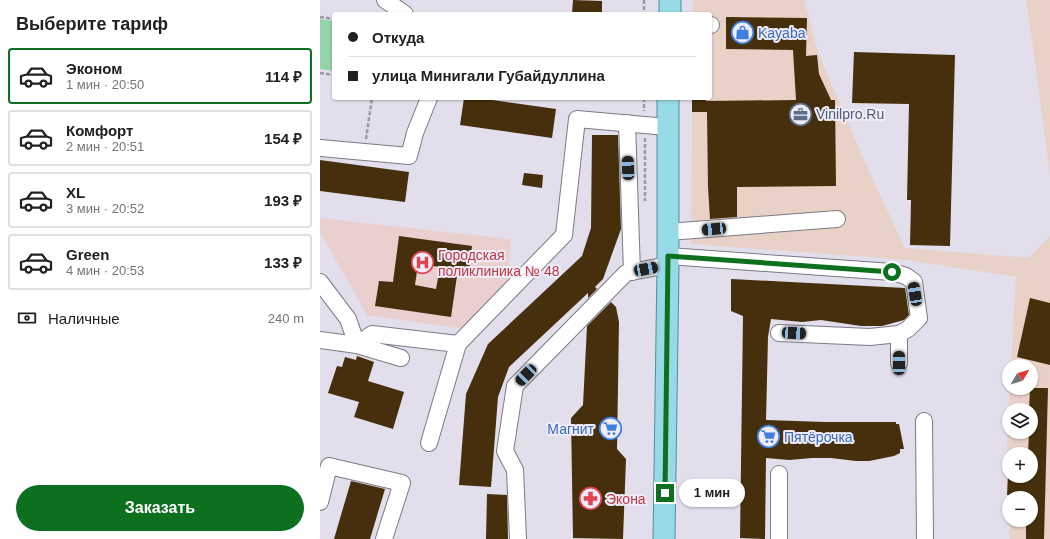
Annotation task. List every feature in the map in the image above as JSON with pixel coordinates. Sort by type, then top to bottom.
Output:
[{"type":"main road","points":[[670,0],[670,12]]},
{"type":"main road","points":[[664,539],[668,261],[668,100]]},
{"type":"lane","points":[[385,0],[402,12]]},
{"type":"lane","points":[[320,148],[409,156],[415,133],[428,100]]},
{"type":"lane","points":[[429,443],[458,344],[564,235],[577,119],[667,127]]},
{"type":"lane","points":[[627,123],[632,272]]},
{"type":"lane","points":[[668,232],[837,219]]},
{"type":"lane","points":[[518,539],[515,470],[505,451],[515,386],[626,273],[668,261],[892,272],[906,276],[914,282],[919,318],[908,329],[899,334],[870,337],[778,332]]},
{"type":"lane","points":[[320,282],[348,319],[357,345]]},
{"type":"lane","points":[[357,345],[372,334],[458,344]]},
{"type":"lane","points":[[899,334],[899,363]]},
{"type":"lane","points":[[320,340],[357,345],[401,358]]},
{"type":"lane","points":[[924,421],[925,539]]},
{"type":"lane","points":[[320,502],[329,466],[402,484],[384,539]]},
{"type":"lane","points":[[779,474],[779,539]]},
{"type":"path","points":[[644,0],[644,12]]},
{"type":"path","points":[[320,17],[332,19]]},
{"type":"path","points":[[320,73],[332,75]]},
{"type":"path","points":[[364,151],[372,100]]},
{"type":"path","points":[[644,100],[646,208]]},
{"type":"shaded area","points":[[693,0],[804,0],[817,50],[870,174],[905,248],[1029,258],[1050,236],[1050,539],[1010,539],[1009,527],[1038,527],[1038,491],[1007,491],[1007,483],[1038,483],[1038,447],[1007,447],[1007,439],[1038,439],[1038,403],[1009,403],[1010,395],[1038,395],[1038,359],[1011,359],[1016,277],[907,260],[691,244],[692,100],[712,100],[712,12],[693,12]]},
{"type":"shaded area","points":[[1026,0],[1050,0],[1050,174],[1032,40]]},
{"type":"shaded area","name":"Городская поликлиника № 48","points":[[320,218],[511,239],[507,287],[463,329],[367,315],[320,232]]},
{"type":"green space","points":[[320,19],[332,21],[332,71],[320,69]]},
{"type":"building","points":[[573,0],[602,1],[602,12],[572,12]]},
{"type":"building","points":[[726,17],[807,18],[806,56],[817,55],[819,74],[831,100],[835,100],[836,186],[737,187],[737,217],[710,219],[707,112],[692,112],[692,100],[796,100],[793,50],[726,49]]},
{"type":"building","points":[[854,52],[955,55],[950,246],[910,245],[911,200],[907,200],[909,104],[852,103]]},
{"type":"building","points":[[464,100],[492,100],[556,109],[552,138],[460,125]]},
{"type":"building","points":[[592,135],[618,135],[621,229],[603,279],[595,287],[597,289],[588,298],[588,293],[509,367],[498,397],[491,487],[459,485],[466,394],[488,344],[582,256],[591,228]]},
{"type":"building","points":[[320,160],[409,172],[405,202],[320,191]]},
{"type":"building","points":[[524,173],[543,175],[542,188],[522,185]]},
{"type":"building","points":[[399,236],[472,246],[469,271],[458,269],[451,317],[375,306],[379,281],[393,282]],"holes":[[[418,264],[440,267],[436,289],[415,285]]]},
{"type":"building","points":[[731,279],[905,288],[909,315],[904,320],[882,326],[861,326],[821,320],[802,322],[771,319],[768,337],[766,420],[896,422],[896,424],[899,424],[904,449],[900,449],[900,453],[894,456],[869,461],[831,458],[789,460],[766,458],[765,539],[740,538],[743,316],[731,311]]},
{"type":"building","points":[[1030,298],[1050,303],[1050,365],[1038,362],[1038,359],[1025,359],[1017,357]]},
{"type":"building","points":[[611,302],[616,307],[619,322],[617,449],[626,459],[623,539],[573,538],[571,418],[583,405],[587,326]]},
{"type":"building","points":[[357,356],[374,362],[368,381],[404,392],[393,429],[354,417],[359,402],[328,393],[337,366],[342,367],[345,357],[356,360]]},
{"type":"building","points":[[1038,388],[1048,388],[1044,539],[1026,539],[1026,527],[1038,527],[1038,491],[1007,491],[1008,483],[1038,483],[1038,447],[1028,447],[1029,439],[1038,439],[1038,403],[1029,403],[1030,395],[1038,395]]},
{"type":"building","points":[[351,481],[385,489],[370,539],[334,539]]},
{"type":"building","points":[[487,494],[507,495],[508,539],[486,539]]},
{"type":"place","name":"Kayaba","points":[[742,33]]},
{"type":"place","name":"Vinilpro.Ru","points":[[800,114]]},
{"type":"place","name":"Городская поликлиника № 48","points":[[423,263]]},
{"type":"place","name":"Магнит","points":[[610,429]]},
{"type":"place","name":"Пятёрочка","points":[[769,437]]},
{"type":"place","name":"Экона","points":[[591,499]]},
{"type":"route","points":[[665,493],[668,256],[892,272]]}]
